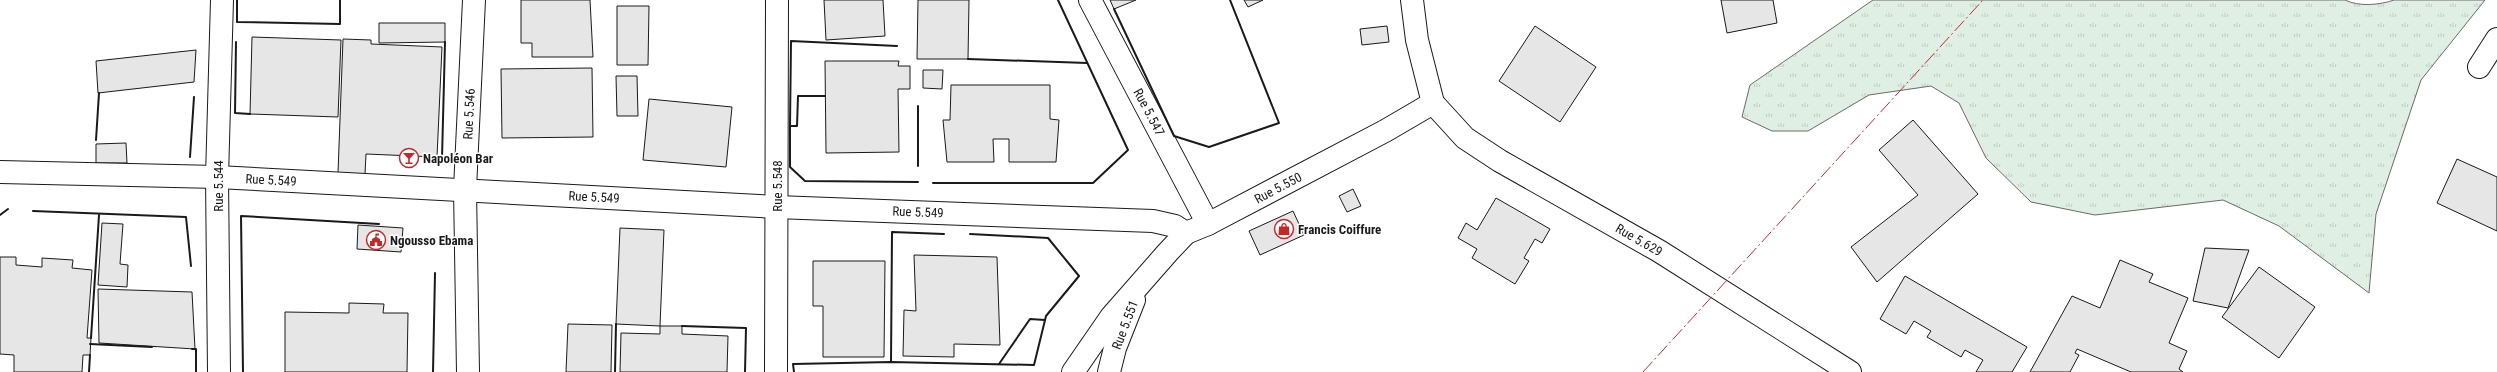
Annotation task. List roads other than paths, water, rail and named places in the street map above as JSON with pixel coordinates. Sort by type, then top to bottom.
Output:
[{"type":"street","name":"Rue 5.544","points":[[219,372],[218,177],[222,0]]},
{"type":"street","name":"Rue 5.546","points":[[468,372],[465,189],[474,0]]},
{"type":"street","name":"Rue 5.548","points":[[776,372],[777,0]]},
{"type":"street","name":"Rue 5.547","points":[[1090,0],[1208,224]]},
{"type":"street","points":[[1412,0],[1417,40],[1433,103]]},
{"type":"street","points":[[2479,67],[2497,39]]},
{"type":"street","name":"Rue 5.550","points":[[1073,372],[1111,317],[1144,278],[1186,233],[1208,224],[1386,131],[1433,103]]},
{"type":"street","name":"Rue 5.629","points":[[1433,103],[1465,138],[1500,162],[1658,251],[1850,372]]},
{"type":"street","name":"Rue 5.549","points":[[0,172],[218,177],[465,189],[776,207],[1153,220],[1175,226],[1186,233]]},
{"type":"street","name":"Rue 5.551","points":[[1109,372],[1115,348],[1130,306],[1144,278]]},
{"type":"place","name":"Napoléon Bar","points":[[409,158]]},
{"type":"place","name":"Francis Coiffure","points":[[1284,229]]},
{"type":"place","name":"Ngousso Ebama","points":[[376,240]]}]
